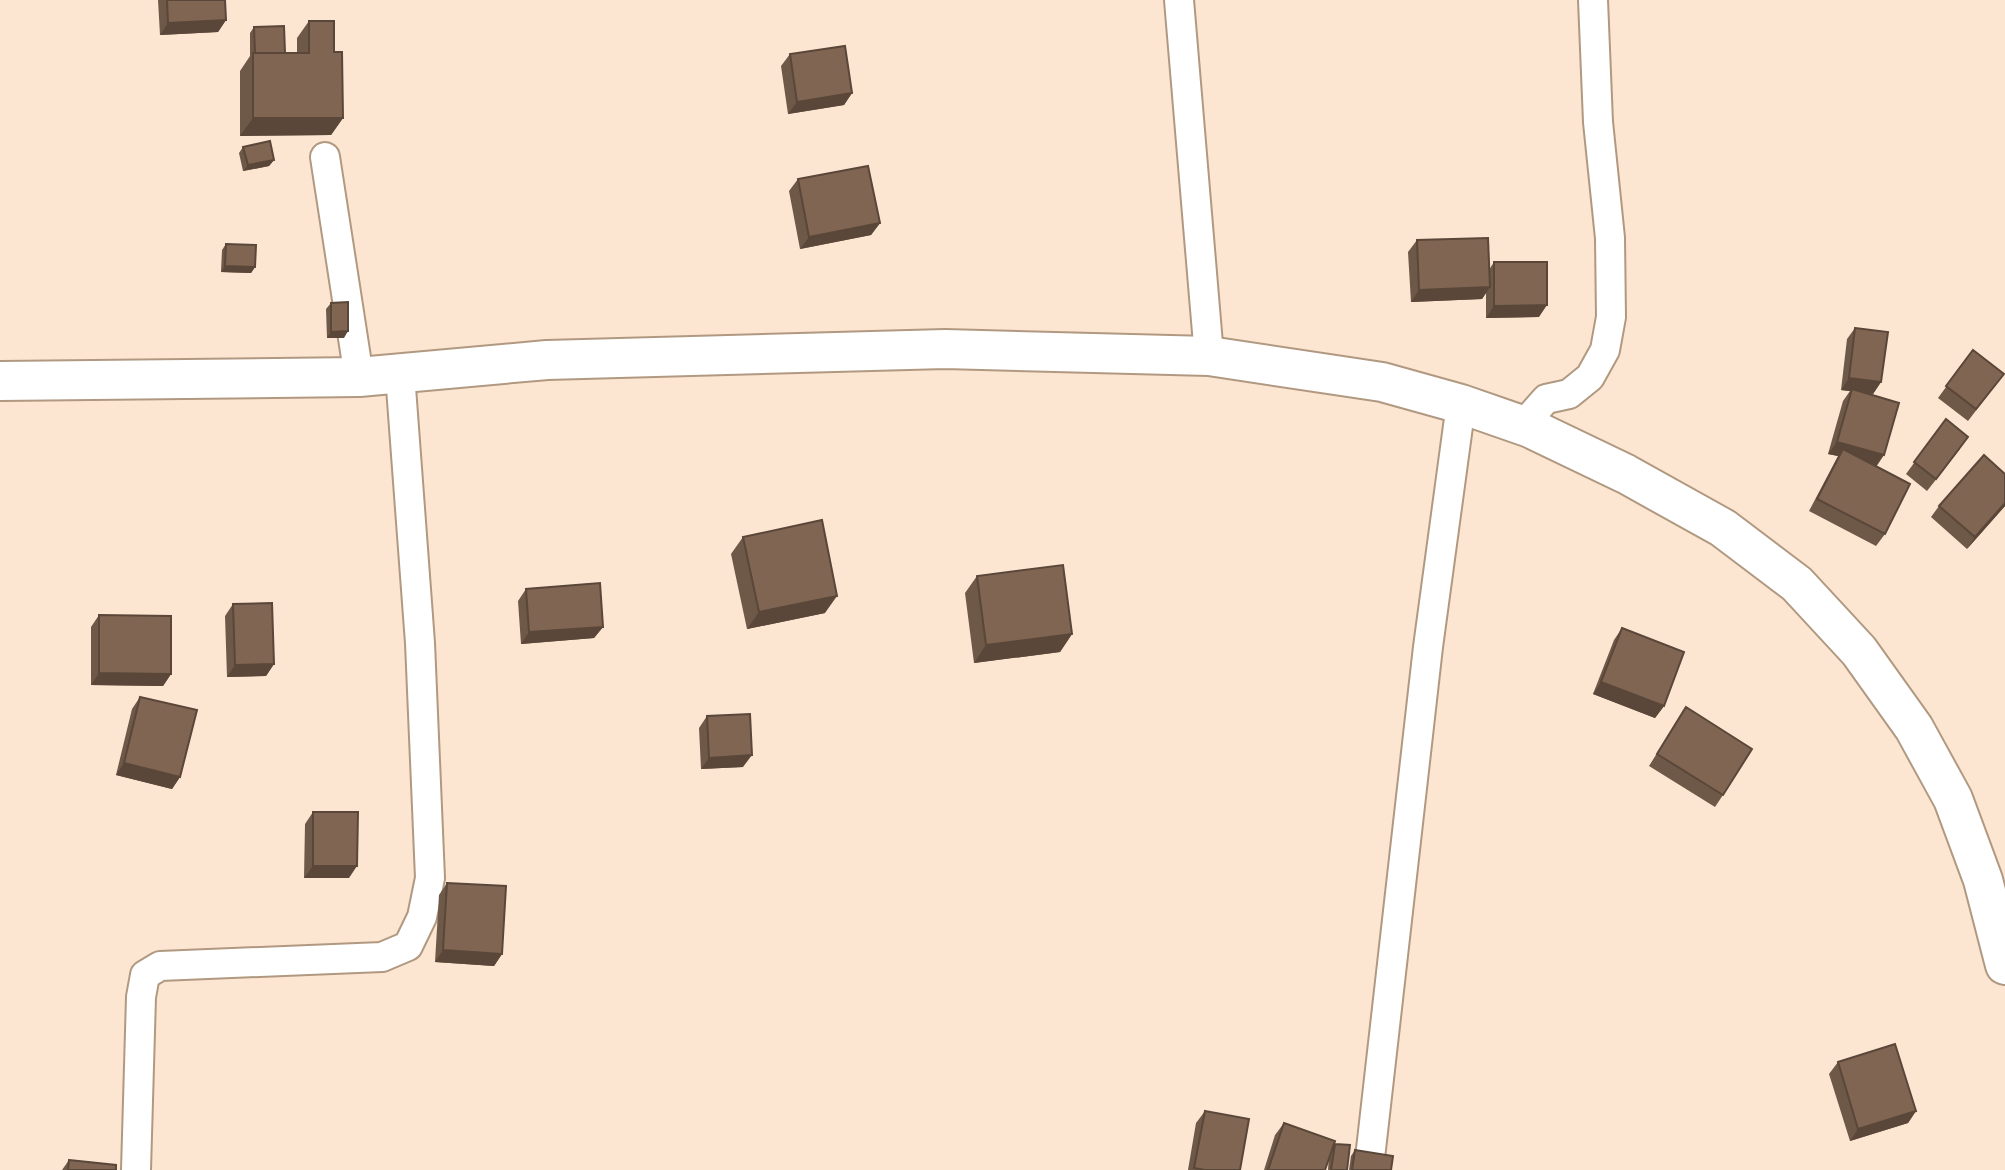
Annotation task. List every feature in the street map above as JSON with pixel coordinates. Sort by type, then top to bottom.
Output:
[{"type":"main road","points":[[0,381],[359,377],[547,360],[945,349],[1209,356],[1382,382],[1461,404],[1530,428],[1626,474],[1723,528],[1797,584],[1859,651],[1914,728],[1953,799],[1983,880],[2005,965]]},
{"type":"street","points":[[1179,0],[1209,356]]},
{"type":"street","points":[[1530,428],[1531,416],[1546,399],[1569,394],[1590,377],[1605,350],[1611,317],[1610,238],[1598,122],[1593,0]]},
{"type":"street","points":[[325,157],[359,377]]},
{"type":"street","points":[[136,1170],[141,997],[145,975],[160,966],[382,957],[408,946],[422,917],[430,878],[429,831],[420,643],[400,374]]},
{"type":"street","points":[[1370,1158],[1428,647],[1461,404]]},
{"type":"building","points":[[167,0],[225,0],[226,20],[168,23]]},
{"type":"building","points":[[309,21],[334,21],[334,52],[342,52],[343,118],[253,118],[253,53],[309,53]]},
{"type":"building","points":[[284,26],[285,53],[255,53],[254,27]]},
{"type":"building","points":[[845,46],[852,93],[797,102],[790,54]]},
{"type":"building","points":[[270,141],[274,160],[248,165],[243,147]]},
{"type":"building","points":[[868,166],[880,223],[809,237],[798,179]]},
{"type":"building","points":[[1488,238],[1490,287],[1419,290],[1417,240]]},
{"type":"building","points":[[226,244],[256,245],[255,267],[225,266]]},
{"type":"building","points":[[1494,262],[1547,262],[1547,305],[1494,306]]},
{"type":"building","points":[[348,302],[348,331],[331,332],[331,303]]},
{"type":"building","points":[[1855,328],[1888,332],[1881,382],[1849,378]]},
{"type":"building","points":[[1973,350],[2004,374],[1976,409],[1946,386]]},
{"type":"building","points":[[1852,389],[1899,403],[1884,455],[1837,442]]},
{"type":"building","points":[[1946,419],[1968,437],[1936,479],[1914,462]]},
{"type":"building","points":[[1843,449],[1910,484],[1885,534],[1817,499]]},
{"type":"building","points":[[1984,455],[2005,474],[2005,503],[1975,537],[1939,506]]},
{"type":"building","points":[[822,520],[837,596],[759,612],[743,537]]},
{"type":"building","points":[[1063,565],[1072,634],[986,645],[977,576]]},
{"type":"building","points":[[600,583],[603,627],[529,632],[526,589]]},
{"type":"building","points":[[272,603],[274,664],[235,665],[233,604]]},
{"type":"building","points":[[99,615],[171,616],[171,674],[99,673]]},
{"type":"building","points":[[1622,628],[1684,652],[1664,706],[1601,682]]},
{"type":"building","points":[[140,697],[197,710],[180,777],[124,763]]},
{"type":"building","points":[[1686,707],[1752,749],[1723,795],[1657,754]]},
{"type":"building","points":[[750,714],[752,755],[709,758],[707,716]]},
{"type":"building","points":[[313,812],[358,812],[357,866],[313,866]]},
{"type":"building","points":[[447,883],[506,886],[502,954],[443,950]]},
{"type":"building","points":[[1895,1044],[1916,1111],[1858,1129],[1838,1062]]},
{"type":"building","points":[[1205,1111],[1249,1119],[1240,1170],[1194,1168]]},
{"type":"building","points":[[1284,1123],[1335,1141],[1325,1170],[1268,1170]]},
{"type":"building","points":[[1335,1144],[1350,1145],[1347,1170],[1331,1170]]},
{"type":"building","points":[[1355,1150],[1393,1156],[1391,1170],[1352,1170]]},
{"type":"building","points":[[69,1160],[116,1165],[116,1170],[68,1170]]}]
